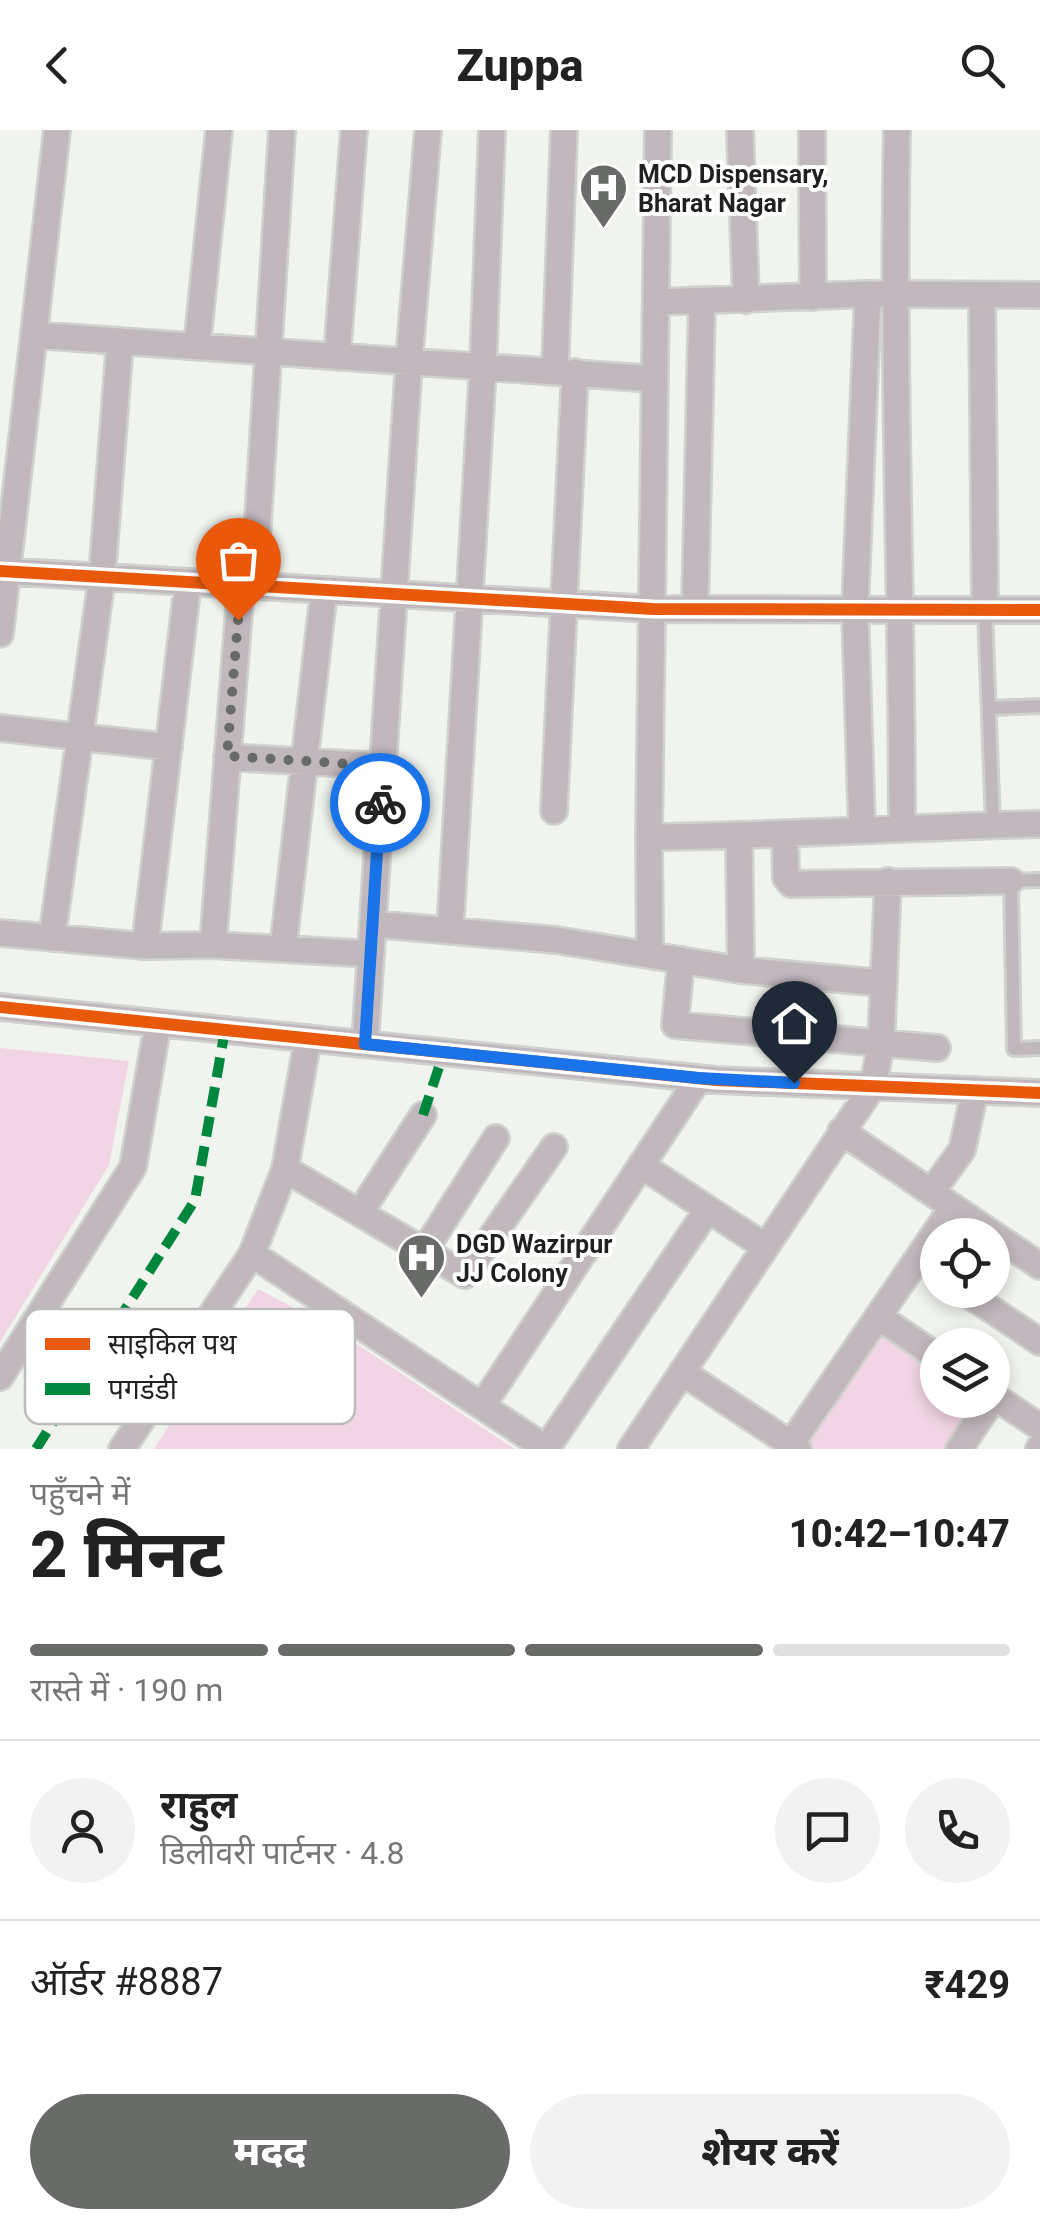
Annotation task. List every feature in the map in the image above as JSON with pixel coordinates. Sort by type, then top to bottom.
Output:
[{"type":"street","points":[[0,634],[3,571],[35,335],[56,130]]},
{"type":"street","points":[[197,346],[219,130]]},
{"type":"street","points":[[212,944],[227,756],[247,586],[282,130]]},
{"type":"street","points":[[337,357],[354,130]]},
{"type":"street","points":[[365,1044],[408,361],[428,130]]},
{"type":"street","points":[[450,931],[483,366],[492,130]]},
{"type":"street","points":[[554,811],[564,604],[564,130]]},
{"type":"street","points":[[650,955],[658,130]]},
{"type":"street","points":[[740,130],[746,300]]},
{"type":"street","points":[[812,130],[813,297]]},
{"type":"street","points":[[862,830],[855,609],[898,130]]},
{"type":"street","points":[[881,295],[902,609],[902,827]]},
{"type":"street","points":[[656,302],[1040,295]]},
{"type":"street","points":[[982,296],[985,610]]},
{"type":"street","points":[[696,609],[702,301]]},
{"type":"street","points":[[35,335],[656,378]]},
{"type":"street","points":[[52,938],[102,577],[120,341]]},
{"type":"street","points":[[3,571],[653,609],[1040,610]]},
{"type":"street","points":[[145,946],[188,582]]},
{"type":"street","points":[[283,949],[324,590]]},
{"type":"street","points":[[0,728],[169,747]]},
{"type":"street","points":[[227,756],[382,766]]},
{"type":"street","points":[[649,836],[785,836],[902,827],[1040,824]]},
{"type":"street","points":[[739,836],[741,970]]},
{"type":"street","points":[[785,836],[786,878],[792,884],[1012,881]]},
{"type":"street","points":[[631,1449],[873,1086],[881,1045],[888,881]]},
{"type":"street","points":[[372,924],[556,940],[741,970],[882,983]]},
{"type":"street","points":[[0,934],[145,946],[212,944],[371,954]]},
{"type":"street","points":[[681,960],[675,1025],[937,1048]]},
{"type":"street","points":[[0,1007],[699,1078],[1040,1093]]},
{"type":"street","points":[[43,1309],[133,1167],[158,1023]]},
{"type":"street","points":[[215,1309],[252,1254],[285,1169],[308,1038]]},
{"type":"street","points":[[482,1406],[699,1078]]},
{"type":"street","points":[[932,1192],[962,1150],[974,1090]]},
{"type":"street","points":[[361,1211],[423,1115]]},
{"type":"street","points":[[841,1131],[1040,1266]]},
{"type":"street","points":[[423,1253],[496,1138]]},
{"type":"street","points":[[285,1169],[461,1274],[470,1273],[554,1147]]},
{"type":"street","points":[[641,1165],[764,1246]]},
{"type":"street","points":[[949,1218],[954,1207]]},
{"type":"street","points":[[355,1322],[546,1449],[708,1209]]},
{"type":"street","points":[[252,1254],[335,1309]]},
{"type":"street","points":[[682,1372],[795,1447],[879,1317],[920,1273]]},
{"type":"street","points":[[989,1308],[1040,1342]]},
{"type":"street","points":[[879,1317],[920,1345]]},
{"type":"street","points":[[0,1377],[25,1338]]},
{"type":"street","points":[[1010,1408],[1040,1427]]},
{"type":"street","points":[[959,1449],[980,1418]]},
{"type":"street","points":[[122,1449],[139,1424]]},
{"type":"lane","points":[[985,610],[993,825]]},
{"type":"lane","points":[[990,708],[1040,706]]},
{"type":"lane","points":[[1040,880],[1012,881],[1014,1049],[1040,1048]]},
{"type":"shaded area","points":[[0,1048],[129,1061],[109,1165],[0,1342]]},
{"type":"shaded area","points":[[258,1289],[296,1309],[245,1309]]},
{"type":"shaded area","points":[[879,1324],[920,1351],[920,1418],[969,1418],[949,1449],[801,1446]]},
{"type":"shaded area","points":[[355,1343],[515,1449],[154,1449],[170,1424],[355,1424]]},
{"type":"marked path","points":[[125,1309],[195,1200],[225,1030]]},
{"type":"marked path","points":[[423,1115],[444,1052]]},
{"type":"marked path","points":[[36,1449],[52,1424]]},
{"type":"cycle path","points":[[0,571],[653,609],[1040,610]]},
{"type":"cycle path","points":[[0,1007],[716,1080],[1040,1093]]},
{"type":"way so far","points":[[238,620],[227,756],[382,766],[380,803]]},
{"type":"place","name":"MCD Dispensary, Bharat Nagar","points":[[603,230]]},
{"type":"place","name":"DGD Wazirpur JJ Colony","points":[[421,1300]]},
{"type":"route","points":[[380,803],[365,1044],[699,1078],[794,1083]]}]
